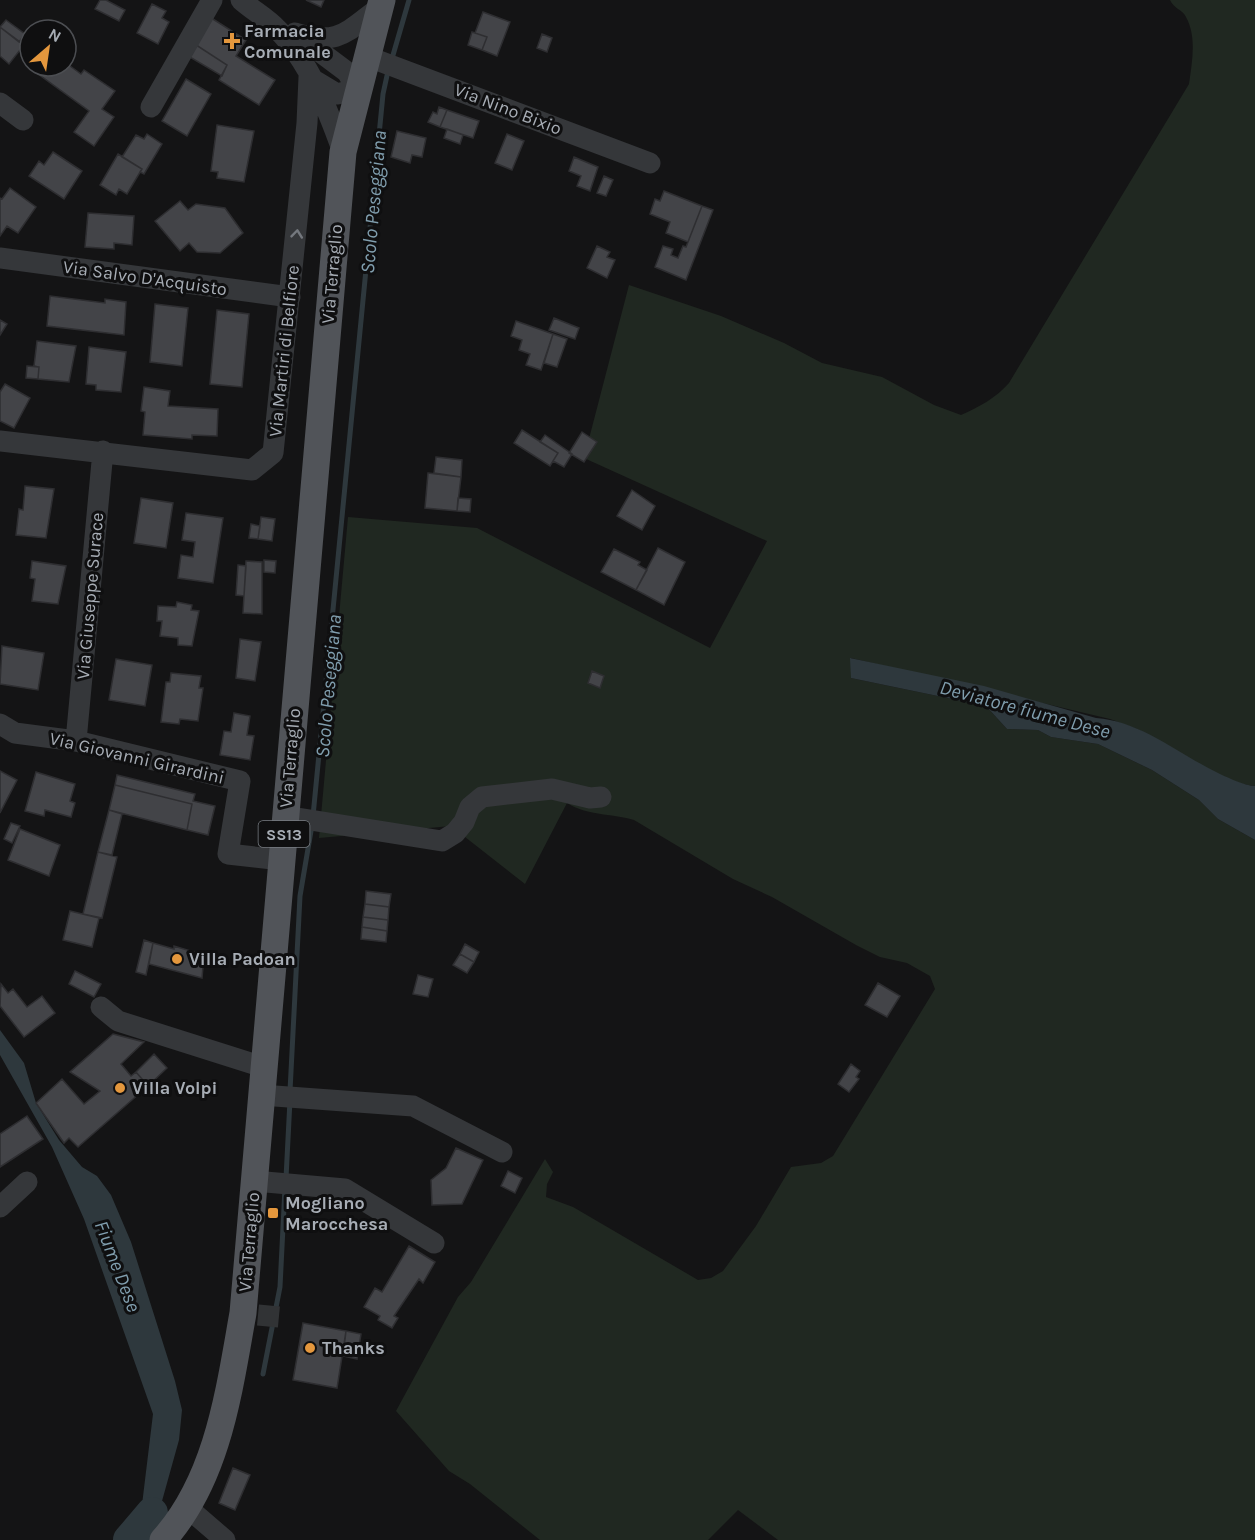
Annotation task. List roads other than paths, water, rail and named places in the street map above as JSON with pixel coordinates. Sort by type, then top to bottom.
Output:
[{"type":"main road","name":"Via Terraglio","points":[[163,1540],[189,1509],[212,1452],[251,1314],[275,1183],[280,1097],[263,1067],[272,859],[303,819],[343,152],[357,89],[381,61],[381,4]]},
{"type":"street","points":[[151,107],[212,0]]},
{"type":"street","points":[[245,2],[347,72],[357,89],[338,94],[309,77]]},
{"type":"street","points":[[286,31],[312,38],[340,37],[381,4]]},
{"type":"street","points":[[286,31],[328,110],[343,152]]},
{"type":"street","name":"Via Nino Bixio","points":[[381,61],[650,163]]},
{"type":"street","name":"Via Martiri di Belfiore","points":[[0,441],[252,470],[273,453],[290,297],[309,77]]},
{"type":"street","points":[[0,103],[23,120]]},
{"type":"street","name":"Via Salvo D'Acquisto","points":[[0,258],[290,297]]},
{"type":"street","name":"Via Giuseppe Surace","points":[[76,741],[103,452]]},
{"type":"street","name":"Via Giovanni Girardini","points":[[0,724],[15,733],[76,741],[240,781],[228,854],[272,859]]},
{"type":"street","points":[[303,819],[442,841],[454,833],[464,822],[470,807],[482,797],[552,789],[590,798],[601,796]]},
{"type":"street","points":[[101,1007],[118,1021],[263,1067]]},
{"type":"street","points":[[280,1097],[413,1106],[502,1152]]},
{"type":"street","points":[[0,1207],[27,1182]]},
{"type":"street","points":[[275,1183],[345,1189],[434,1243]]},
{"type":"street","points":[[189,1509],[225,1540]]},
{"type":"water","name":"Deviatore fiume Dese","points":[[850,658],[984,686],[1096,718],[1129,725],[1220,774],[1255,786],[1255,840],[1218,819],[1199,800],[1152,770],[1098,744],[1051,737],[1038,730],[1007,729],[986,706],[851,678]]},
{"type":"water","points":[[0,1030],[24,1063],[36,1103],[59,1140],[82,1167],[97,1176],[111,1195],[131,1242],[175,1381],[182,1410],[179,1440],[157,1519],[140,1540],[133,1540],[141,1513],[153,1414],[84,1219],[52,1147],[0,1055]]},
{"type":"waterway","name":"Scolo Peseggiana","points":[[391,62],[409,0]]},
{"type":"waterway","name":"Scolo Peseggiana","points":[[313,816],[383,94],[388,71]]},
{"type":"waterway","name":"Scolo Peseggiana","points":[[290,1091],[300,896],[312,825]]},
{"type":"waterway","name":"Scolo Peseggiana","points":[[286,1178],[290,1100]]},
{"type":"waterway","name":"Scolo Peseggiana","points":[[263,1374],[280,1287],[285,1187]]},
{"type":"waterway","name":"Fiume Dese","points":[[129,1540],[152,1513]]},
{"type":"tunnel","points":[[258,1315],[279,1317]]},
{"type":"place","name":"Farmacia Comunale","points":[[232,41]]},
{"type":"place","name":"Villa Padoan","points":[[177,959]]},
{"type":"place","name":"Villa Volpi","points":[[120,1088]]},
{"type":"place","name":"Mogliano Marocchesa","points":[[273,1213]]},
{"type":"place","name":"Thanks","points":[[310,1348]]}]
